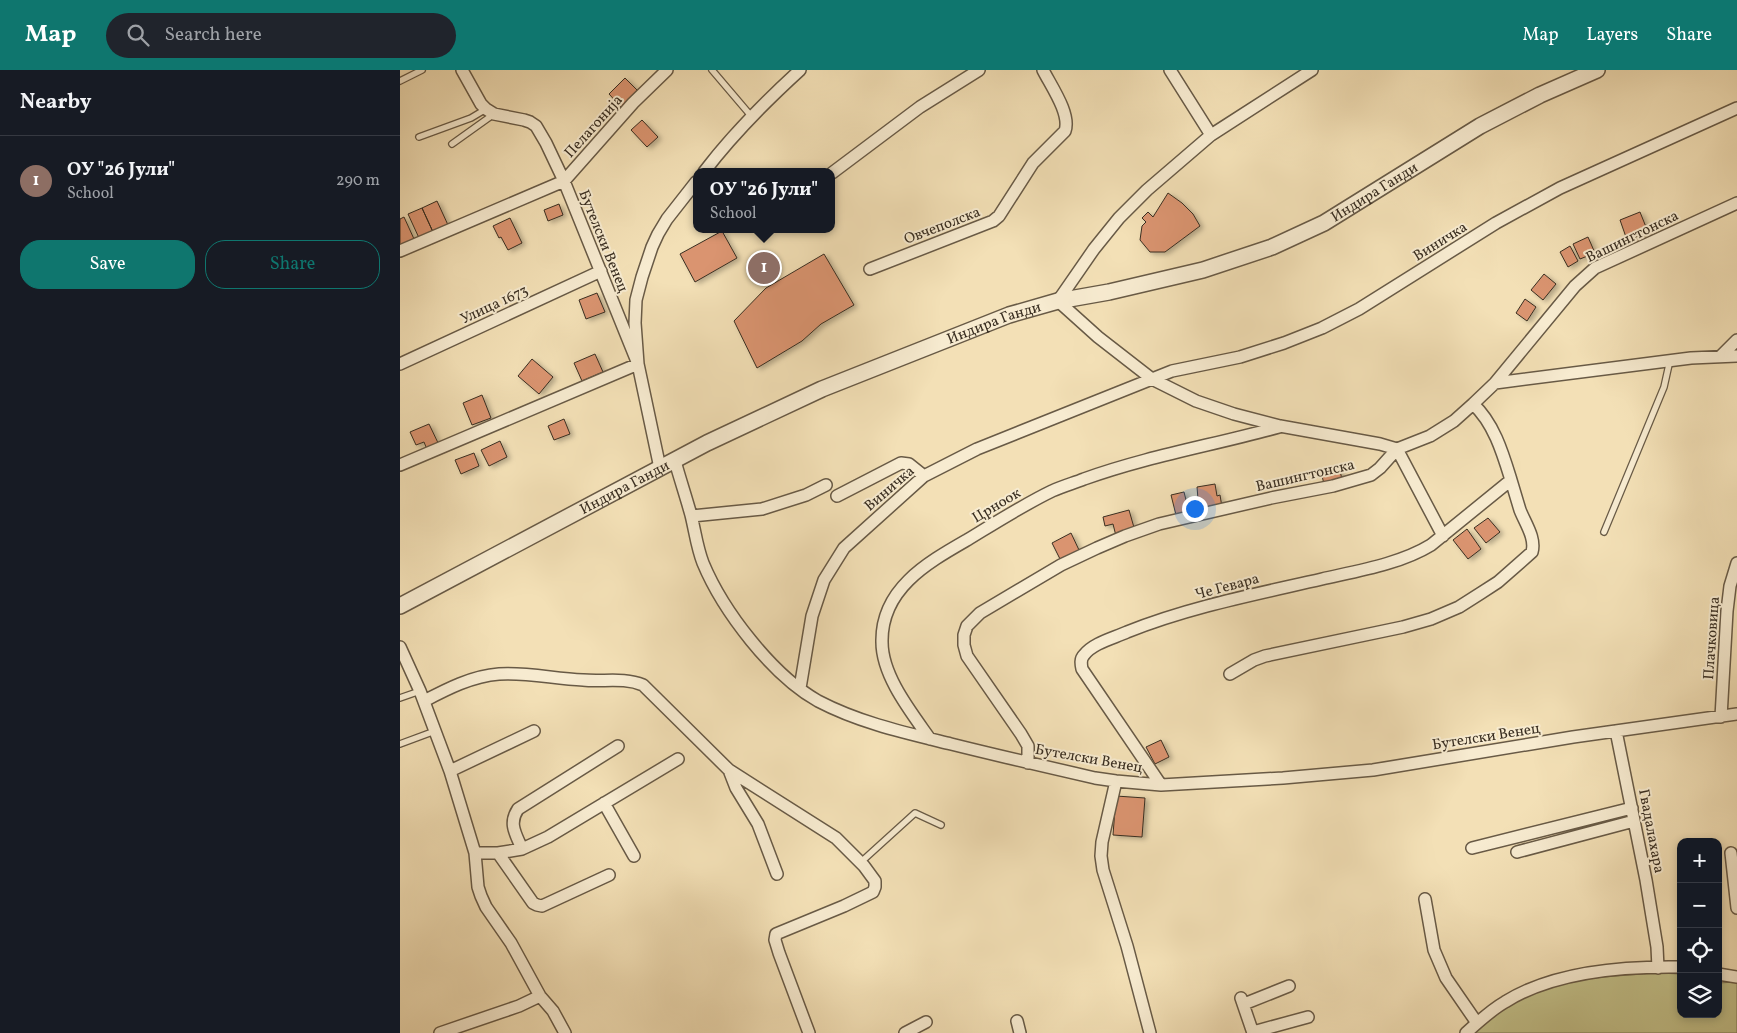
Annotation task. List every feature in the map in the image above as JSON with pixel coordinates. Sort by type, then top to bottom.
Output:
[{"type":"street","points":[[462,70],[481,104],[490,112]]},
{"type":"street","name":"Пелагонија","points":[[564,181],[633,103],[667,70]]},
{"type":"street","points":[[707,168],[772,95],[800,70]]},
{"type":"street","points":[[835,171],[920,107],[979,70]]},
{"type":"street","name":"Овчеполска","points":[[870,269],[994,221],[999,216],[1033,163],[1065,131],[1067,123],[1065,113],[1043,70]]},
{"type":"street","points":[[1170,70],[1211,135]]},
{"type":"street","points":[[1312,70],[1211,135],[1147,190],[1119,218],[1094,249],[1058,301],[1098,337],[1152,379],[1196,401],[1234,414],[1280,426],[1380,444],[1397,449],[1443,536]]},
{"type":"street","name":"Индира Ганди","points":[[400,606],[707,443],[822,388],[1009,315],[1058,301],[1109,292],[1203,270],[1280,244],[1324,223],[1480,126],[1540,95],[1597,70]]},
{"type":"street","name":"Виничка","points":[[800,688],[812,616],[824,580],[844,548],[924,476],[977,449],[1172,370],[1240,357],[1322,328],[1359,309],[1496,223],[1560,188],[1737,108]]},
{"type":"street","name":"Бутелски Венец","points":[[490,112],[524,120],[536,126],[546,143],[564,181],[638,364],[660,468]]},
{"type":"street","points":[[400,251],[564,181]]},
{"type":"street","points":[[400,465],[638,364],[635,323],[636,300],[642,278],[658,234],[693,186]]},
{"type":"street","name":"Вашингтонска","points":[[1028,763],[1028,746],[967,656],[964,635],[967,626],[980,612],[1061,565],[1125,536],[1168,522],[1350,482],[1371,475],[1397,449],[1430,436],[1454,421],[1473,404],[1495,383],[1575,286],[1590,272],[1607,262],[1737,203]]},
{"type":"street","name":"Улица 1673","points":[[400,364],[600,271]]},
{"type":"street","points":[[1722,356],[1737,340]]},
{"type":"street","points":[[1495,383],[1670,360],[1737,356]]},
{"type":"street","points":[[1230,674],[1265,656],[1403,628],[1432,619],[1459,607],[1498,582],[1532,552],[1531,534],[1522,516],[1504,458],[1483,415],[1473,404]]},
{"type":"street","name":"Црноок","points":[[930,739],[905,701],[883,659],[882,640],[885,619],[895,596],[914,575],[929,562],[1053,490],[1133,463],[1236,439],[1280,426]]},
{"type":"street","points":[[1380,444],[1380,468]]},
{"type":"street","name":"Бутелски Венец","points":[[675,461],[692,516],[703,562],[724,602],[743,631],[767,659],[800,688],[818,700],[862,720],[901,733],[1028,763],[1116,781],[1161,785],[1283,778],[1373,770],[1616,731],[1737,714]]},
{"type":"street","points":[[837,496],[901,462],[910,464],[924,476]]},
{"type":"street","name":"Че Гевара","points":[[1161,785],[1082,669],[1083,655],[1097,644],[1148,624],[1228,600],[1381,565],[1422,551],[1511,480]]},
{"type":"street","points":[[692,516],[762,509],[806,495],[826,485]]},
{"type":"street","name":"Плачковица","points":[[1721,717],[1727,611],[1730,586],[1737,563]]},
{"type":"street","points":[[400,648],[422,696],[450,771],[475,853],[478,887],[486,907],[512,942],[540,996],[553,1011],[565,1033]]},
{"type":"street","points":[[422,696],[460,683],[498,674],[583,680],[633,680],[643,685],[729,770],[836,838],[871,873],[875,881],[873,892],[776,934],[775,940],[778,953],[809,1033]]},
{"type":"street","points":[[450,771],[534,731]]},
{"type":"street","name":"Гвадалахара","points":[[1616,731],[1646,880],[1657,947],[1658,968]]},
{"type":"street","points":[[522,849],[512,817],[518,809],[618,746]]},
{"type":"street","points":[[475,853],[498,853],[522,849],[548,837],[678,759]]},
{"type":"street","points":[[729,770],[736,788],[758,824],[778,874]]},
{"type":"street","points":[[1116,781],[1102,842],[1102,863],[1127,946],[1150,1033]]},
{"type":"street","points":[[604,803],[634,856]]},
{"type":"street","points":[[1472,848],[1632,808]]},
{"type":"street","points":[[1517,852],[1634,821]]},
{"type":"street","points":[[498,853],[532,902],[537,906],[542,906],[609,875]]},
{"type":"street","points":[[1730,853],[1737,908]]},
{"type":"street","points":[[1425,899],[1434,950],[1446,978],[1477,1023]]},
{"type":"street","points":[[1466,1033],[1503,1002],[1549,982],[1567,977],[1609,971],[1677,967]]},
{"type":"street","points":[[1722,975],[1737,978]]},
{"type":"street","points":[[1290,986],[1243,1001],[1253,1033],[1308,1017]]},
{"type":"street","points":[[440,1033],[512,1008],[540,996]]},
{"type":"street","points":[[1017,1021],[1020,1033]]},
{"type":"street","points":[[905,1033],[926,1022]]},
{"type":"lane","points":[[400,81],[422,70]]},
{"type":"lane","points":[[712,70],[752,117]]},
{"type":"lane","points":[[419,137],[490,112]]},
{"type":"lane","points":[[452,144],[490,112]]},
{"type":"lane","points":[[1604,532],[1664,387],[1670,360]]},
{"type":"lane","points":[[400,698],[422,696]]},
{"type":"lane","points":[[400,744],[435,731]]},
{"type":"lane","points":[[861,862],[915,813],[941,825]]},
{"type":"shaded area","points":[[1657,973],[1677,974],[1677,1018],[1722,1018],[1722,983],[1737,982],[1737,1033],[1470,1033],[1516,1001],[1546,987],[1615,976]]},
{"type":"building","points":[[625,78],[637,90],[621,107],[609,94]]},
{"type":"building","points":[[642,120],[658,137],[647,147],[631,130]]},
{"type":"building","points":[[1168,193],[1193,214],[1200,226],[1165,252],[1150,252],[1140,240],[1142,226],[1146,222],[1142,218],[1148,212],[1153,217]]},
{"type":"building","points":[[437,201],[448,225],[433,232],[422,208]]},
{"type":"building","points":[[559,204],[563,215],[548,221],[544,210]]},
{"type":"building","points":[[422,208],[433,232],[419,238],[408,214]]},
{"type":"building","points":[[1640,212],[1648,232],[1627,240],[1620,220]]},
{"type":"building","points":[[404,217],[414,239],[400,245],[400,219]]},
{"type":"building","points":[[510,218],[522,243],[508,250],[493,226]]},
{"type":"building","points":[[718,233],[723,233],[737,258],[695,282],[680,254]]},
{"type":"building","points":[[1588,237],[1595,253],[1580,259],[1573,244]]},
{"type":"building","points":[[1570,246],[1578,261],[1568,267],[1560,252]]},
{"type":"building","points":[[824,254],[854,305],[821,324],[802,341],[757,368],[734,321],[766,288]]},
{"type":"building","points":[[1544,274],[1556,284],[1543,300],[1531,290]]},
{"type":"building","points":[[597,293],[605,312],[586,319],[579,300]]},
{"type":"building","points":[[1525,299],[1536,307],[1527,321],[1516,313]]},
{"type":"building","points":[[595,354],[603,372],[582,381],[574,363]]},
{"type":"building","points":[[532,359],[553,377],[539,394],[518,376]]},
{"type":"building","points":[[482,395],[491,418],[472,425],[463,403]]},
{"type":"building","points":[[564,419],[570,434],[554,440],[548,426]]},
{"type":"building","points":[[429,424],[440,447],[428,452],[424,442],[416,445],[410,432]]},
{"type":"building","points":[[500,441],[507,457],[489,466],[481,450]]},
{"type":"building","points":[[474,453],[479,466],[461,474],[455,460]]},
{"type":"building","points":[[1339,467],[1342,479],[1324,484],[1321,472]]},
{"type":"building","points":[[1215,484],[1217,496],[1220,495],[1222,507],[1199,511],[1197,487]]},
{"type":"building","points":[[1184,492],[1189,512],[1176,515],[1171,495]]},
{"type":"building","points":[[1129,510],[1135,531],[1116,536],[1113,524],[1105,526],[1103,517]]},
{"type":"building","points":[[1488,518],[1500,532],[1486,543],[1474,528]]},
{"type":"building","points":[[1467,529],[1481,549],[1468,559],[1453,540]]},
{"type":"building","points":[[1071,533],[1079,550],[1060,559],[1052,543]]},
{"type":"building","points":[[1161,740],[1169,757],[1155,764],[1146,747]]},
{"type":"building","points":[[1116,796],[1145,798],[1142,837],[1113,835]]},
{"type":"place","name":"ОУ \"26 Јули\"","points":[[764,268]]}]
